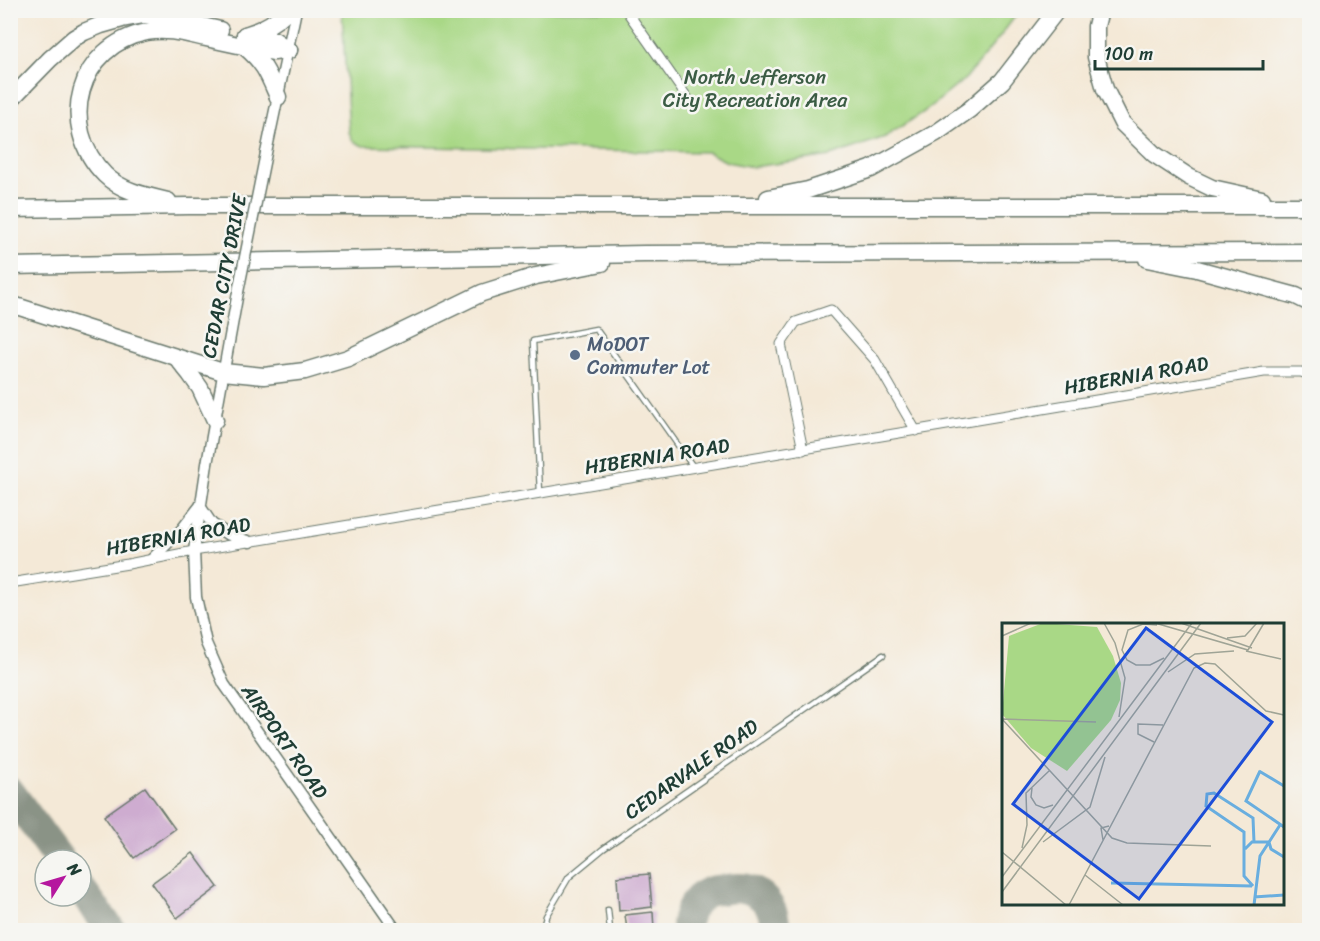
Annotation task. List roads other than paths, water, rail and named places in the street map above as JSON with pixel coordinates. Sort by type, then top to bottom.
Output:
[{"type":"highway","points":[[189,206],[124,188],[106,177],[93,162],[81,138],[79,112],[81,88],[88,73],[109,50],[128,38],[148,32],[170,31],[244,41],[288,10]]},
{"type":"highway","points":[[732,205],[808,190],[871,169],[936,133],[969,110],[1002,81],[1057,10]]},
{"type":"highway","points":[[1100,10],[1096,26],[1096,57],[1105,89],[1122,123],[1154,154],[1189,177],[1212,188],[1292,206]]},
{"type":"highway","points":[[10,100],[74,38],[122,19],[144,15],[172,19],[274,52],[289,50]]},
{"type":"highway","points":[[244,41],[267,70],[278,97]]},
{"type":"highway","points":[[10,209],[189,206],[1310,206]]},
{"type":"highway","points":[[1107,252],[1197,269],[1296,296],[1310,303]]},
{"type":"highway","points":[[10,266],[644,254],[1310,252]]},
{"type":"highway","points":[[10,304],[223,372],[264,376],[305,371],[348,358],[482,293],[536,276],[644,254]]},
{"type":"highway","points":[[177,357],[200,388],[215,420]]},
{"type":"street","name":"CEDAR CITY DRIVE","points":[[194,551],[238,292],[296,10]]},
{"type":"street","points":[[626,10],[691,103]]},
{"type":"street","points":[[803,450],[782,344],[796,322],[831,310],[875,360],[916,431]]},
{"type":"street","name":"HIBERNIA ROAD","points":[[10,583],[1264,372],[1301,372],[1310,375]]},
{"type":"street","points":[[152,559],[182,529],[200,506],[212,524],[227,534],[250,542]]},
{"type":"street","name":"AIRPORT ROAD","points":[[194,551],[196,597],[206,643],[224,684],[396,930]]},
{"type":"lane","points":[[540,493],[533,341],[596,329],[694,468]]},
{"type":"lane","name":"CEDARVALE ROAD","points":[[542,930],[546,916],[569,877],[603,849],[883,655]]},
{"type":"lane","points":[[608,910],[610,930]]},
{"type":"place","name":"MoDOT Commuter Lot","points":[[575,355]]},
{"type":"park label","name":"North Jefferson City Recreation Area","points":[[755,88]]}]
